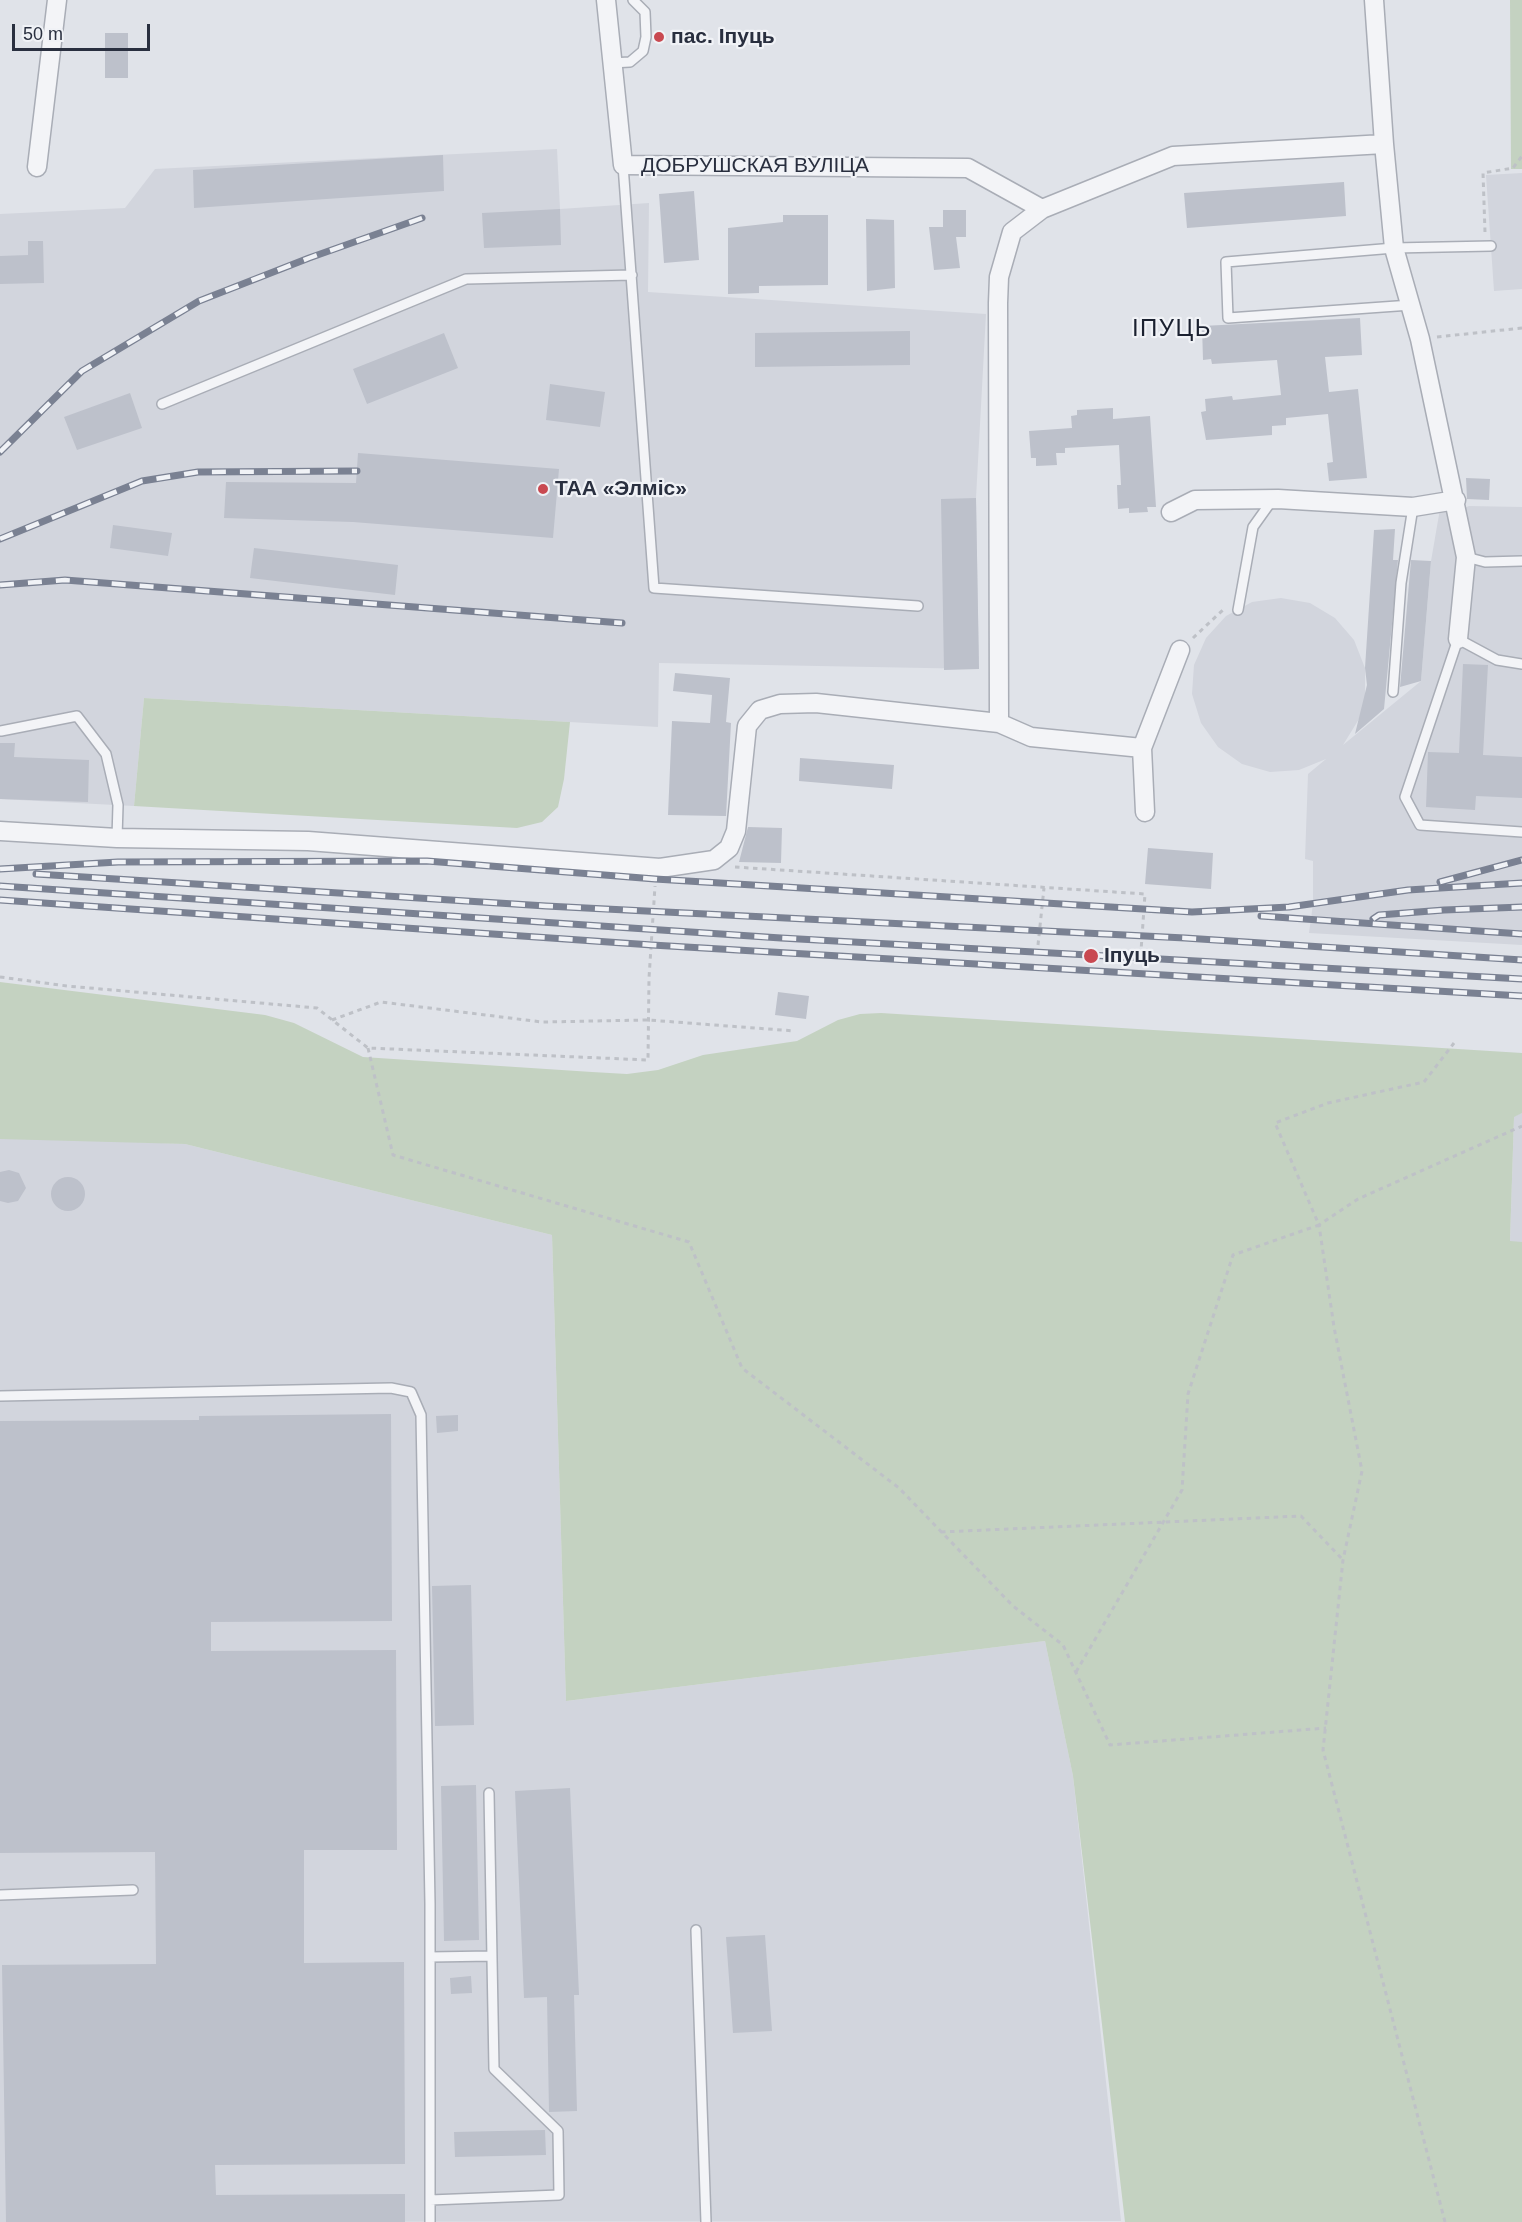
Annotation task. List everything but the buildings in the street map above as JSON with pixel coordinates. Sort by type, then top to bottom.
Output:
[{"type":"street","points":[[37,166],[57,0]]},
{"type":"street","name":"ДОБРУШСКАЯ ВУЛІЦА","points":[[606,0],[623,165],[968,168],[1042,209]]},
{"type":"street","points":[[1374,0],[1394,248],[1420,339],[1456,500],[1466,557],[1458,639]]},
{"type":"street","points":[[999,723],[999,277],[1012,232],[1042,209],[1173,156],[1384,144]]},
{"type":"street","points":[[1171,513],[1195,500],[1274,499],[1413,507],[1456,500]]},
{"type":"street","points":[[1146,812],[1142,748],[1180,650]]},
{"type":"street","points":[[0,831],[117,837],[308,841],[660,868],[714,860],[729,848],[736,831],[747,726],[760,710],[780,704],[816,703],[999,723],[1031,738],[1142,748]]},
{"type":"lane","points":[[611,63],[630,62],[643,51],[646,37],[645,12],[633,0]]},
{"type":"lane","points":[[623,165],[654,588],[918,606]]},
{"type":"lane","points":[[1411,305],[1228,318],[1226,262],[1394,248],[1488,246]]},
{"type":"lane","points":[[162,404],[466,279],[632,274]]},
{"type":"lane","points":[[1238,610],[1253,527],[1274,499]]},
{"type":"lane","points":[[1393,692],[1401,583],[1413,507]]},
{"type":"lane","points":[[1466,557],[1485,562],[1522,561]]},
{"type":"lane","points":[[1522,664],[1497,660],[1458,639],[1405,797],[1420,825],[1522,832]]},
{"type":"lane","points":[[1,731],[77,716],[106,754],[118,805],[117,837]]},
{"type":"lane","points":[[0,1396],[391,1388],[411,1392],[421,1414],[430,1957],[429,2222]]},
{"type":"lane","points":[[430,2200],[560,2195],[558,2131],[494,2069],[489,1793]]},
{"type":"lane","points":[[0,1895],[133,1890]]},
{"type":"lane","points":[[696,1930],[706,2222]]},
{"type":"lane","points":[[430,1957],[492,1956]]},
{"type":"path","points":[[1488,246],[1483,173],[1514,168],[1522,156]]},
{"type":"path","points":[[1420,339],[1522,328]]},
{"type":"path","points":[[1180,650],[1240,595]]},
{"type":"path","points":[[714,860],[738,868],[1145,894],[1142,951]]},
{"type":"path","points":[[0,977],[67,986],[317,1008],[368,1048],[648,1060],[655,879],[660,868]]},
{"type":"path","points":[[1038,945],[1044,888]]},
{"type":"path","points":[[332,1020],[381,1002],[542,1022],[648,1020],[795,1030]]},
{"type":"path","points":[[1445,2222],[1323,1750],[1343,1560],[1362,1471],[1334,1327],[1319,1225],[1275,1123],[1328,1102],[1425,1082],[1454,1043]]},
{"type":"path","points":[[368,1048],[393,1155],[689,1242],[742,1368],[899,1488],[1013,1606],[1063,1645],[1110,1745],[1326,1728]]},
{"type":"path","points":[[1076,1672],[1182,1490],[1188,1394],[1233,1255],[1319,1225],[1358,1199],[1522,1126]]},
{"type":"path","points":[[941,1532],[1301,1516],[1343,1560]]},
{"type":"shaded area","points":[[557,149],[560,209],[649,203],[648,292],[986,314],[976,498],[979,669],[659,663],[658,727],[144,698],[134,806],[0,799],[0,214],[125,208],[155,169]]},
{"type":"shaded area","points":[[1522,173],[1522,289],[1494,291],[1486,175]]},
{"type":"shaded area","points":[[1469,506],[1522,507],[1522,945],[1309,933],[1313,904],[1313,861],[1305,859],[1308,774],[1326,759],[1299,770],[1270,772],[1242,764],[1218,747],[1201,723],[1192,694],[1194,665],[1206,638],[1226,616],[1252,602],[1281,598],[1310,603],[1335,618],[1354,640],[1365,668],[1365,702],[1359,719],[1343,745],[1421,681],[1431,561],[1440,509],[1457,511]]},
{"type":"shaded area","points":[[1522,1113],[1522,1242],[1510,1242],[1514,1116]]},
{"type":"shaded area","points":[[0,1136],[185,1144],[552,1235],[566,1701],[1045,1641],[1073,1776],[1121,2221],[0,2222]]},
{"type":"green space","points":[[1510,0],[1522,0],[1522,169],[1511,169]]},
{"type":"green space","points":[[144,698],[570,722],[564,779],[558,807],[542,822],[517,828],[134,806]]},
{"type":"green space","points":[[0,982],[265,1015],[294,1023],[363,1057],[627,1074],[658,1070],[703,1055],[797,1041],[838,1020],[860,1014],[881,1013],[1522,1053],[1522,1113],[1514,1117],[1510,1241],[1522,1242],[1522,2222],[1125,2222],[1073,1776],[1045,1641],[566,1701],[552,1235],[185,1144],[0,1139]]},
{"type":"railway","points":[[0,452],[82,371],[199,301],[309,258],[422,218]]},
{"type":"railway","points":[[0,539],[142,481],[198,472],[357,471]]},
{"type":"railway","points":[[0,585],[65,580],[622,623]]},
{"type":"railway","points":[[1440,882],[1522,860]]},
{"type":"railway","points":[[0,869],[118,862],[427,861],[655,879],[1192,912],[1289,907],[1408,890],[1522,883]]},
{"type":"railway","points":[[36,874],[546,906],[1185,938],[1522,960]]},
{"type":"railway","points":[[0,886],[781,938],[1522,979]]},
{"type":"railway","points":[[0,900],[652,945],[1522,996]]},
{"type":"railway","points":[[1373,919],[1379,915],[1522,907]]},
{"type":"railway","points":[[1261,916],[1522,934]]},
{"type":"place","name":"пас. Іпуць","points":[[659,37]]},
{"type":"place","name":"ТАА «Элміс»","points":[[543,489]]},
{"type":"place","name":"Іпуць","points":[[1091,956]]},
{"type":"district","name":"ІПУЦЬ","points":[[1172,329]]}]
